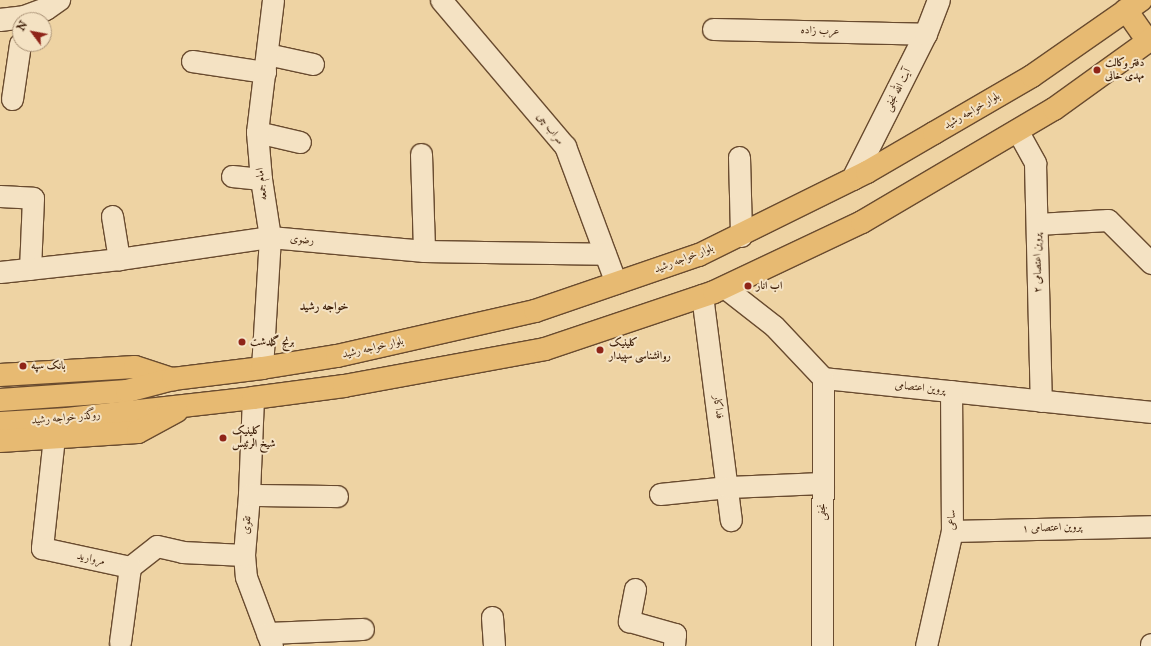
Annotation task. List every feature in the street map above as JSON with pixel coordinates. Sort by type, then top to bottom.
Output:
[{"type":"main road","points":[[130,401],[183,407],[344,386],[545,349],[702,295],[862,222],[1054,109],[1149,40],[1134,5]]},
{"type":"main road","name":"بلوار خواجه رشید","points":[[130,401],[173,379],[262,368],[337,356],[535,311],[699,255],[741,236],[853,179],[1032,76],[1134,5]]},
{"type":"main road","points":[[0,375],[135,367],[173,379]]},
{"type":"main road","name":"روگذر خواجه رشید","points":[[0,400],[130,401]]},
{"type":"main road","name":"روگذر خواجه رشید","points":[[0,423],[67,419],[130,401]]},
{"type":"main road","points":[[0,441],[138,432],[183,407]]},
{"type":"street","name":"امام جمعه","points":[[262,368],[270,237],[261,178],[258,132],[273,0]]},
{"type":"street","name":"سراب چی","points":[[441,0],[565,146],[616,284]]},
{"type":"street","name":"آیت الله نجفی","points":[[853,179],[926,34],[939,0]]},
{"type":"street","points":[[34,12],[50,3]]},
{"type":"street","points":[[0,20],[12,19]]},
{"type":"street","name":"عرب زاده","points":[[712,29],[926,34]]},
{"type":"street","points":[[12,99],[19,52]]},
{"type":"street","points":[[192,61],[313,64]]},
{"type":"street","name":"پروین اعتصامی ۲","points":[[1017,130],[1035,163],[1041,401]]},
{"type":"street","points":[[258,132],[300,142]]},
{"type":"street","points":[[421,154],[424,251]]},
{"type":"street","points":[[739,157],[741,236]]},
{"type":"street","points":[[232,176],[261,178]]},
{"type":"street","points":[[0,196],[33,198],[30,269]]},
{"type":"street","points":[[112,216],[119,259]]},
{"type":"street","points":[[1037,224],[1108,220],[1150,261]]},
{"type":"street","name":"رضوی","points":[[0,272],[119,259],[270,237],[424,251],[605,254]]},
{"type":"street","points":[[724,286],[774,326],[823,378]]},
{"type":"street","name":"فداکار","points":[[702,295],[728,487],[731,520]]},
{"type":"street","name":"پروین اعتصامی","points":[[823,378],[1151,412]]},
{"type":"street","name":"نجفی","points":[[822,646],[823,378]]},
{"type":"street","name":"ساعی","points":[[926,646],[952,531],[951,391]]},
{"type":"street","name":"تقوی","points":[[253,398],[249,495],[244,555],[246,577],[269,639]]},
{"type":"street","name":"مروارید","points":[[54,437],[42,548],[130,567]]},
{"type":"street","points":[[660,494],[728,487],[823,483]]},
{"type":"street","points":[[249,495],[337,496]]},
{"type":"street","name":"پروین اعتصامی ۱","points":[[952,531],[1151,526]]},
{"type":"street","points":[[120,642],[130,567],[158,546],[182,552],[244,555]]},
{"type":"street","points":[[634,589],[629,621],[675,634],[674,646]]},
{"type":"street","points":[[492,617],[494,646]]},
{"type":"street","points":[[269,639],[363,629]]},
{"type":"place","name":"دفتر وکالت مهدی خانی","points":[[1097,70]]},
{"type":"place","name":"اب انار","points":[[748,286]]},
{"type":"place","name":"برنج گلدشت","points":[[242,342]]},
{"type":"place","name":"کلینیک روانشناسی سپیدار","points":[[600,350]]},
{"type":"place","name":"بانک سپه","points":[[23,366]]},
{"type":"place","name":"کلینیک شیخ الرئیس","points":[[223,438]]},
{"type":"district","name":"خواجه رشید","points":[[324,307]]}]
